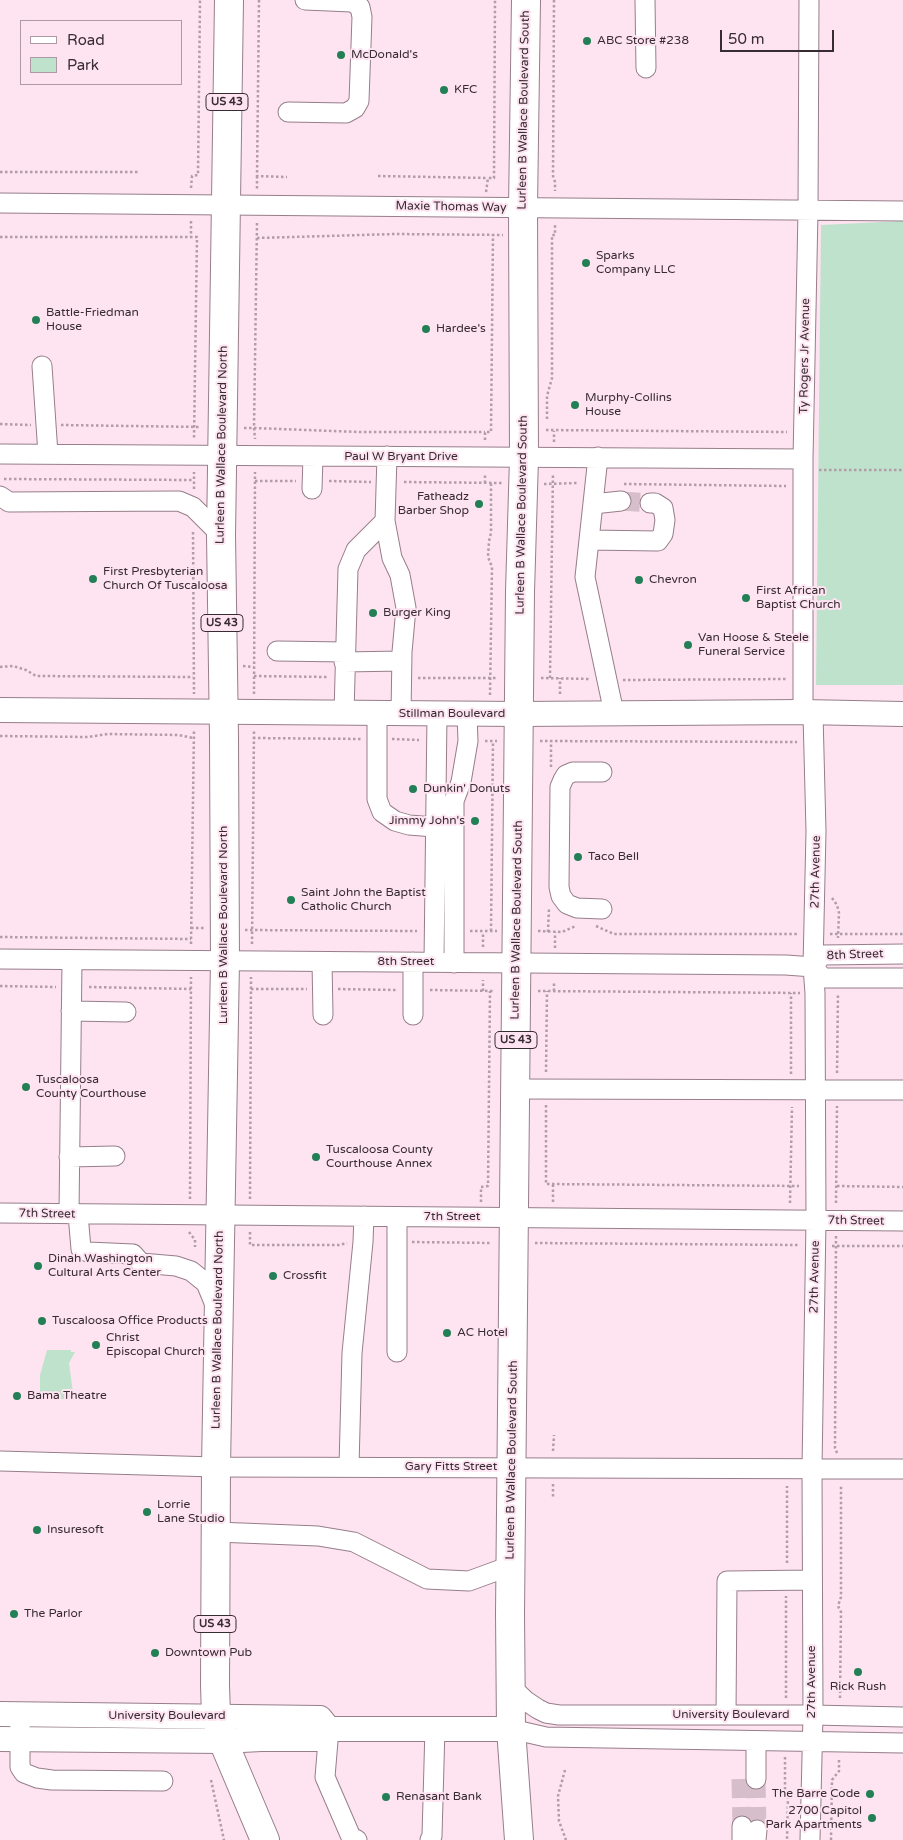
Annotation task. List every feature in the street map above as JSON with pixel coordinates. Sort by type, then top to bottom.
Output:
[{"type":"highway","name":"Lurleen B Wallace Boulevard North","points":[[229,0],[221,535],[225,961],[216,1467],[215,1685],[220,1729],[265,1840]]},
{"type":"highway","name":"Lurleen B Wallace Boulevard South","points":[[519,1840],[511,1729],[510,1566],[516,1089],[503,991],[516,963],[504,931],[519,741],[524,458],[522,208],[526,0]]},
{"type":"main road","name":"Stillman Boulevard","points":[[0,710],[401,714],[903,714]]},
{"type":"main road","name":"University Boulevard","points":[[10,1714],[220,1729]]},
{"type":"main road","name":"University Boulevard","points":[[10,1739],[220,1729],[320,1718],[329,1729],[511,1729]]},
{"type":"street","points":[[288,112],[346,113],[355,108],[359,101],[362,17],[360,7],[352,2],[305,0]]},
{"type":"street","points":[[645,0],[646,68]]},
{"type":"street","name":"Ty Rogers Jr Avenue","points":[[808,713],[803,464],[808,211],[809,0]]},
{"type":"street","name":"Maxie Thomas Way","points":[[0,202],[903,211]]},
{"type":"street","points":[[42,366],[48,454]]},
{"type":"street","name":"Paul W Bryant Drive","points":[[0,454],[598,457],[803,464]]},
{"type":"street","points":[[312,489],[313,456]]},
{"type":"street","points":[[386,456],[385,521],[392,558],[400,575],[406,608],[401,714]]},
{"type":"street","points":[[598,457],[585,577],[614,713]]},
{"type":"street","points":[[0,496],[9,502],[179,501],[193,507],[221,535]]},
{"type":"street","points":[[593,504],[621,502]]},
{"type":"street","points":[[589,540],[658,541],[663,534],[665,520],[663,508],[656,503],[650,503]]},
{"type":"street","points":[[344,713],[348,571],[356,550],[385,521]]},
{"type":"street","points":[[348,571],[357,557],[366,554],[375,552],[392,558]]},
{"type":"street","points":[[277,651],[402,661]]},
{"type":"street","points":[[377,713],[377,799],[382,812],[396,821],[409,825],[435,827]]},
{"type":"street","name":"27th Avenue","points":[[808,713],[813,742],[816,831],[813,967],[815,993],[816,1220],[812,1468],[813,1715],[810,1840]]},
{"type":"street","points":[[434,962],[437,714]]},
{"type":"street","points":[[454,963],[454,801],[460,782],[468,740],[478,714]]},
{"type":"street","points":[[598,917],[567,904],[561,896],[559,887],[560,787],[566,775],[573,772],[602,772]]},
{"type":"street","name":"8th Street","points":[[813,967],[822,955],[903,954]]},
{"type":"street","name":"8th Street","points":[[0,959],[786,965],[813,967],[824,978],[903,978]]},
{"type":"street","points":[[72,960],[69,1156],[74,1214],[81,1249],[88,1252],[133,1254],[141,1263],[176,1266],[191,1271],[206,1283],[219,1315]]},
{"type":"street","points":[[322,962],[323,1015]]},
{"type":"street","points":[[413,962],[413,1015]]},
{"type":"street","points":[[71,1011],[126,1012]]},
{"type":"street","points":[[516,1089],[903,1090]]},
{"type":"street","points":[[69,1156],[115,1156]]},
{"type":"street","name":"7th Street","points":[[0,1213],[481,1217],[514,1230],[816,1220],[903,1221]]},
{"type":"street","points":[[349,1466],[352,1353],[364,1216]]},
{"type":"street","points":[[396,1217],[397,1352]]},
{"type":"street","name":"Gary Fitts Street","points":[[0,1461],[216,1467],[903,1469]]},
{"type":"street","points":[[216,1532],[318,1536],[354,1542],[427,1579],[469,1580],[510,1566]]},
{"type":"street","points":[[726,1715],[727,1581],[812,1580]]},
{"type":"street","name":"University Boulevard","points":[[511,1687],[538,1709],[546,1713],[559,1715],[903,1717]]},
{"type":"street","points":[[10,1714],[10,1739],[24,1773],[37,1778],[52,1780],[163,1781]]},
{"type":"street","points":[[559,1715],[556,1728],[560,1738]]},
{"type":"street","points":[[430,1840],[432,1836],[435,1728]]},
{"type":"street","points":[[329,1729],[325,1777],[352,1837],[358,1840]]},
{"type":"street","name":"University Boulevard","points":[[511,1729],[546,1737],[560,1738],[903,1743]]},
{"type":"street","points":[[751,1776],[756,1742]]},
{"type":"path","points":[[191,237],[192,176],[198,175],[200,0]]},
{"type":"path","points":[[254,676],[254,428],[259,0]]},
{"type":"path","points":[[378,176],[494,178],[494,0]]},
{"type":"path","points":[[257,238],[396,234],[555,235],[555,182],[553,176],[554,0]]},
{"type":"path","points":[[0,172],[138,172]]},
{"type":"path","points":[[257,176],[287,177]]},
{"type":"path","points":[[485,208],[488,178]]},
{"type":"path","points":[[0,424],[254,428],[359,432],[492,432],[493,234]]},
{"type":"path","points":[[552,235],[552,378],[547,396],[546,431],[788,432]]},
{"type":"path","points":[[0,237],[197,237],[193,507],[193,677],[36,676],[26,670],[13,666],[0,667]]},
{"type":"path","points":[[550,678],[554,431]]},
{"type":"path","points":[[485,432],[485,483]]},
{"type":"path","points":[[803,464],[903,470]]},
{"type":"path","points":[[0,479],[194,480]]},
{"type":"path","points":[[478,714],[492,567],[488,557],[491,533],[491,483]]},
{"type":"path","points":[[0,736],[88,737],[108,734],[179,735],[193,738],[189,1230],[195,1240],[195,1247]]},
{"type":"path","points":[[254,738],[250,1245],[339,1245],[363,1242]]},
{"type":"path","points":[[504,931],[493,741],[813,742]]},
{"type":"path","points":[[598,917],[614,934],[805,934]]},
{"type":"path","points":[[454,932],[562,932],[578,925]]},
{"type":"path","points":[[191,928],[224,930],[434,931]]},
{"type":"path","points":[[838,934],[903,934]]},
{"type":"path","points":[[0,937],[191,939]]},
{"type":"path","points":[[0,986],[191,989]]},
{"type":"path","points":[[251,989],[791,993]]},
{"type":"path","points":[[481,1243],[481,1187],[488,1186],[503,991]]},
{"type":"path","points":[[838,993],[835,1448],[842,1468],[841,1597],[838,1606],[841,1612],[840,1716]]},
{"type":"path","points":[[546,1184],[903,1187]]},
{"type":"path","points":[[396,1242],[481,1243],[514,1230],[815,1246],[903,1246]]},
{"type":"path","points":[[787,1468],[786,1701],[788,1715]]},
{"type":"path","points":[[787,1840],[788,1796],[785,1790],[785,1754],[789,1742]]},
{"type":"path","points":[[831,1840],[832,1780],[839,1772],[839,1743]]},
{"type":"path","points":[[565,1770],[558,1796],[559,1820],[566,1840]]},
{"type":"path","points":[[211,1780],[224,1840]]},
{"type":"green space","points":[[903,221],[903,685],[816,685],[821,225]]},
{"type":"green space","points":[[47,1350],[71,1350],[71,1352],[75,1352],[69,1363],[74,1400],[40,1397],[40,1375]]},
{"type":"tunnel","points":[[621,501],[650,503]]},
{"type":"tunnel","points":[[741,1779],[742,1826]]},
{"type":"tunnel","points":[[756,1779],[757,1830]]},
{"type":"place","name":"ABC Store #238","points":[[587,41]]},
{"type":"place","name":"McDonald's","points":[[341,55]]},
{"type":"place","name":"KFC","points":[[444,90]]},
{"type":"place","name":"Sparks Company LLC","points":[[586,263]]},
{"type":"place","name":"Battle-Friedman House","points":[[36,320]]},
{"type":"place","name":"Hardee's","points":[[426,329]]},
{"type":"place","name":"Murphy-Collins House","points":[[575,405]]},
{"type":"place","name":"Fatheadz Barber Shop","points":[[479,504]]},
{"type":"place","name":"First Presbyterian Church Of Tuscaloosa","points":[[93,579]]},
{"type":"place","name":"Chevron","points":[[639,580]]},
{"type":"place","name":"First African Baptist Church","points":[[746,598]]},
{"type":"place","name":"Burger King","points":[[373,613]]},
{"type":"place","name":"Van Hoose & Steele Funeral Service","points":[[688,645]]},
{"type":"place","name":"Dunkin' Donuts","points":[[413,789]]},
{"type":"place","name":"Jimmy John's","points":[[475,821]]},
{"type":"place","name":"Taco Bell","points":[[578,857]]},
{"type":"place","name":"Saint John the Baptist Catholic Church","points":[[291,900]]},
{"type":"place","name":"Tuscaloosa County Courthouse","points":[[26,1087]]},
{"type":"place","name":"Tuscaloosa County Courthouse Annex","points":[[316,1157]]},
{"type":"place","name":"Dinah Washington Cultural Arts Center","points":[[38,1266]]},
{"type":"place","name":"Crossfit","points":[[273,1276]]},
{"type":"place","name":"Tuscaloosa Office Products","points":[[42,1321]]},
{"type":"place","name":"AC Hotel","points":[[447,1333]]},
{"type":"place","name":"Christ Episcopal Church","points":[[96,1345]]},
{"type":"place","name":"Bama Theatre","points":[[17,1396]]},
{"type":"place","name":"Lorrie Lane Studio","points":[[147,1512]]},
{"type":"place","name":"Insuresoft","points":[[37,1530]]},
{"type":"place","name":"The Parlor","points":[[14,1614]]},
{"type":"place","name":"Downtown Pub","points":[[155,1653]]},
{"type":"place","name":"Rick Rush","points":[[858,1672]]},
{"type":"place","name":"The Barre Code","points":[[870,1794]]},
{"type":"place","name":"Renasant Bank","points":[[386,1797]]},
{"type":"place","name":"2700 Capitol Park Apartments","points":[[872,1818]]}]
